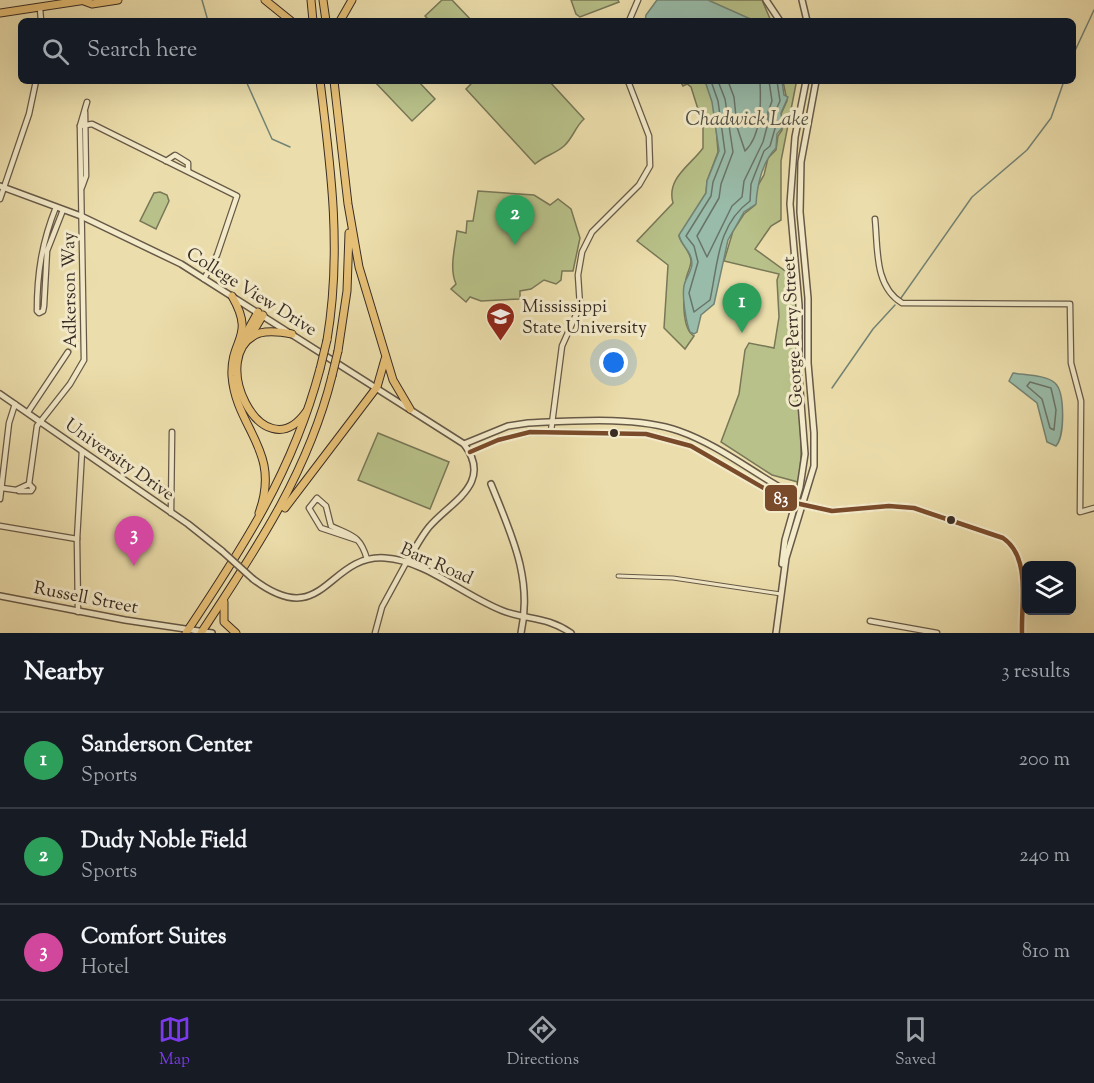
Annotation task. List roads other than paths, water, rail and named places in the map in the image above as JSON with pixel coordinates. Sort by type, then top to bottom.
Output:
[{"type":"main road","points":[[0,13],[85,1],[92,4],[118,0]]},
{"type":"main road","points":[[266,0],[287,18]]},
{"type":"main road","points":[[311,0],[313,18]]},
{"type":"main road","points":[[323,0],[326,18]]},
{"type":"main road","points":[[342,18],[352,0]]},
{"type":"main road","points":[[188,631],[247,539],[294,450],[311,402],[327,340],[333,304],[336,234],[319,84]]},
{"type":"main road","points":[[335,84],[348,204],[359,267],[393,380],[410,409]]},
{"type":"main road","points":[[266,534],[302,466],[323,410],[332,376],[338,351],[348,275],[348,204]]},
{"type":"main road","points":[[232,296],[243,318],[232,366],[234,387],[261,452],[266,478],[261,508],[247,539]]},
{"type":"main road","points":[[260,314],[240,356],[238,375],[242,396],[255,418],[270,427],[286,427],[299,419],[311,402]]},
{"type":"main road","points":[[238,347],[260,314]]},
{"type":"main road","points":[[247,342],[262,333],[292,334]]},
{"type":"main road","points":[[202,632],[266,534],[377,387],[385,354]]},
{"type":"main road","points":[[225,596],[222,610],[224,622],[236,633]]},
{"type":"street","points":[[630,18],[638,0]]},
{"type":"street","points":[[766,0],[778,18]]},
{"type":"street","points":[[802,0],[806,18]]},
{"type":"street","points":[[40,8],[41,18]]},
{"type":"street","points":[[0,199],[2,186],[29,114],[35,84]]},
{"type":"street","points":[[551,431],[563,342],[580,306],[578,275],[582,252],[592,231],[639,185],[650,166],[649,136],[629,84]]},
{"type":"street","name":"George Perry Street","points":[[776,633],[785,540],[801,485],[805,454],[799,376],[799,304],[790,204],[795,138],[805,84]]},
{"type":"street","name":"George Perry Street","points":[[782,578],[814,466],[814,433],[808,363],[808,298],[801,240],[800,187],[804,142],[815,84]]},
{"type":"street","name":"Adkerson Way","points":[[2,488],[16,490],[29,484],[37,426],[84,360],[80,189],[83,125],[87,102]]},
{"type":"street","points":[[83,125],[92,124],[237,196],[217,255],[204,279]]},
{"type":"street","points":[[166,161],[172,155],[186,160],[188,171]]},
{"type":"street","name":"College View Drive","points":[[2,186],[81,216],[136,241],[204,279],[377,387],[464,444],[470,452]]},
{"type":"street","points":[[56,207],[41,252],[37,282],[39,313],[42,313],[44,306],[47,251],[63,210]]},
{"type":"street","points":[[875,219],[882,282],[888,292],[902,303],[1070,304],[1071,363],[1081,402],[1080,512],[1094,508]]},
{"type":"street","points":[[28,412],[68,352]]},
{"type":"street","name":"University Drive","points":[[0,394],[171,513],[280,598],[293,601],[308,599],[328,590],[349,567],[367,559]]},
{"type":"street","points":[[0,499],[3,451],[10,414],[15,404]]},
{"type":"street","points":[[464,444],[508,426],[551,422],[630,423],[677,430],[725,453],[790,493],[795,502]]},
{"type":"street","points":[[375,633],[382,607],[430,526],[468,491],[473,474],[470,452],[514,435],[551,431],[629,432],[674,439],[707,454],[774,495],[804,505],[847,511],[889,506],[914,508],[1004,538],[1017,551],[1020,562],[1022,633]]},
{"type":"street","points":[[171,513],[172,432]]},
{"type":"street","points":[[78,612],[77,539],[82,451]]},
{"type":"street","points":[[491,484],[523,567],[524,616],[521,633]]},
{"type":"street","points":[[328,532],[331,526],[326,506],[317,498],[309,508],[319,526],[328,532],[357,540]]},
{"type":"street","points":[[0,526],[77,539]]},
{"type":"street","points":[[331,526],[356,536],[362,544],[367,559]]},
{"type":"street","name":"Barr Road","points":[[367,559],[387,558],[406,563],[500,609],[549,621],[571,633]]},
{"type":"street","points":[[618,576],[673,578],[781,594]]},
{"type":"street","name":"Russell Street","points":[[0,596],[78,612],[212,633]]},
{"type":"street","points":[[870,621],[937,633]]},
{"type":"water","points":[[657,0],[708,0],[748,18],[646,18]]},
{"type":"water","name":"Chadwick Lake","points":[[706,84],[782,84],[784,95],[788,97],[781,113],[783,127],[777,134],[776,148],[761,174],[756,204],[744,212],[728,240],[714,304],[701,315],[697,332],[694,334],[690,332],[684,296],[684,286],[692,259],[679,235],[706,193],[707,181],[719,151],[712,102]]},
{"type":"water","points":[[1013,373],[1047,378],[1058,388],[1062,404],[1062,424],[1056,446],[1047,442],[1037,403],[1009,381]]},
{"type":"waterway","points":[[202,0],[207,18]]},
{"type":"waterway","points":[[1076,49],[1094,10]]},
{"type":"waterway","points":[[247,84],[272,139],[290,147]]},
{"type":"waterway","points":[[901,298],[972,197],[1027,150],[1051,118],[1063,84]]},
{"type":"waterway","points":[[832,388],[873,329],[895,305]]},
{"type":"place","name":"Dudy Noble Field","points":[[515,245]]},
{"type":"place","name":"Sanderson Center","points":[[742,333]]},
{"type":"place","name":"Mississippi State University","points":[[501,342]]},
{"type":"place","name":"Comfort Suites","points":[[134,566]]}]
